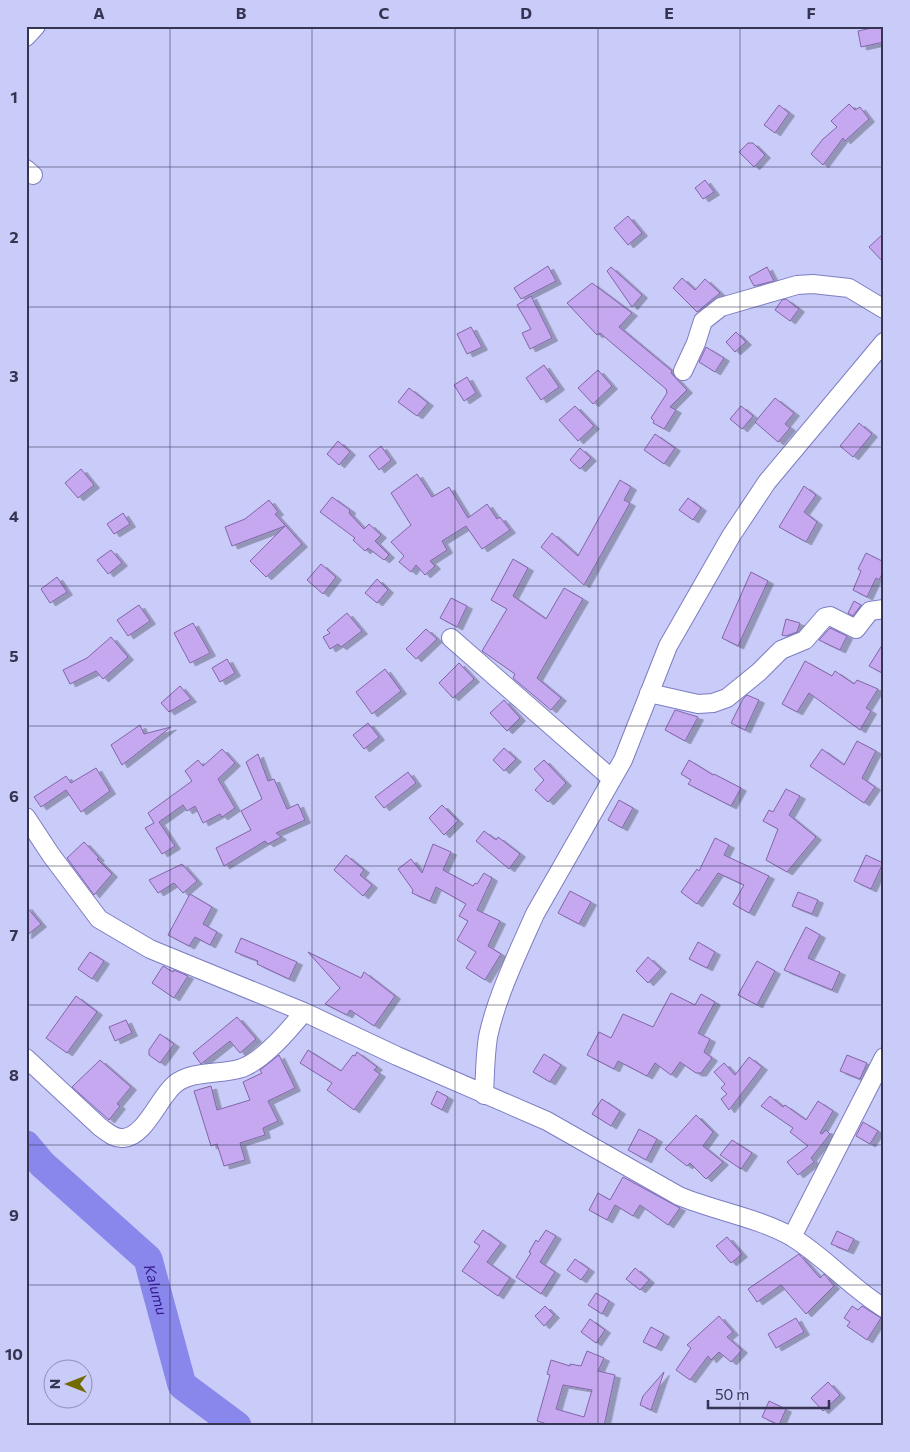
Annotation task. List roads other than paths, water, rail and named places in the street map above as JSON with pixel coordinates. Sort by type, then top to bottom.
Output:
[{"type":"street","points":[[26,37],[36,26]]},
{"type":"street","points":[[683,371],[703,321],[721,308],[797,285],[814,284],[849,288],[884,309]]},
{"type":"street","points":[[484,1095],[486,1053],[492,1020],[525,938],[535,914],[612,779],[650,693],[668,646],[731,536],[767,482],[884,342]]},
{"type":"street","points":[[650,693],[698,704],[713,703],[727,698],[759,672],[780,650],[805,640],[825,617],[830,616],[856,629],[870,611],[884,609]]},
{"type":"street","points":[[451,638],[612,779]]},
{"type":"street","points":[[26,817],[51,856],[99,919],[150,949],[304,1012],[576,1136],[652,1182],[702,1206],[769,1227],[792,1237],[884,1308]]},
{"type":"street","points":[[26,1058],[100,1126],[112,1135],[124,1138],[137,1133],[175,1084],[184,1079],[242,1068],[254,1061],[285,1035],[304,1012]]},
{"type":"street","points":[[792,1237],[884,1057]]},
{"type":"waterway","name":"Kalumu","points":[[26,1145],[42,1164],[148,1259],[182,1385],[237,1426]]}]
